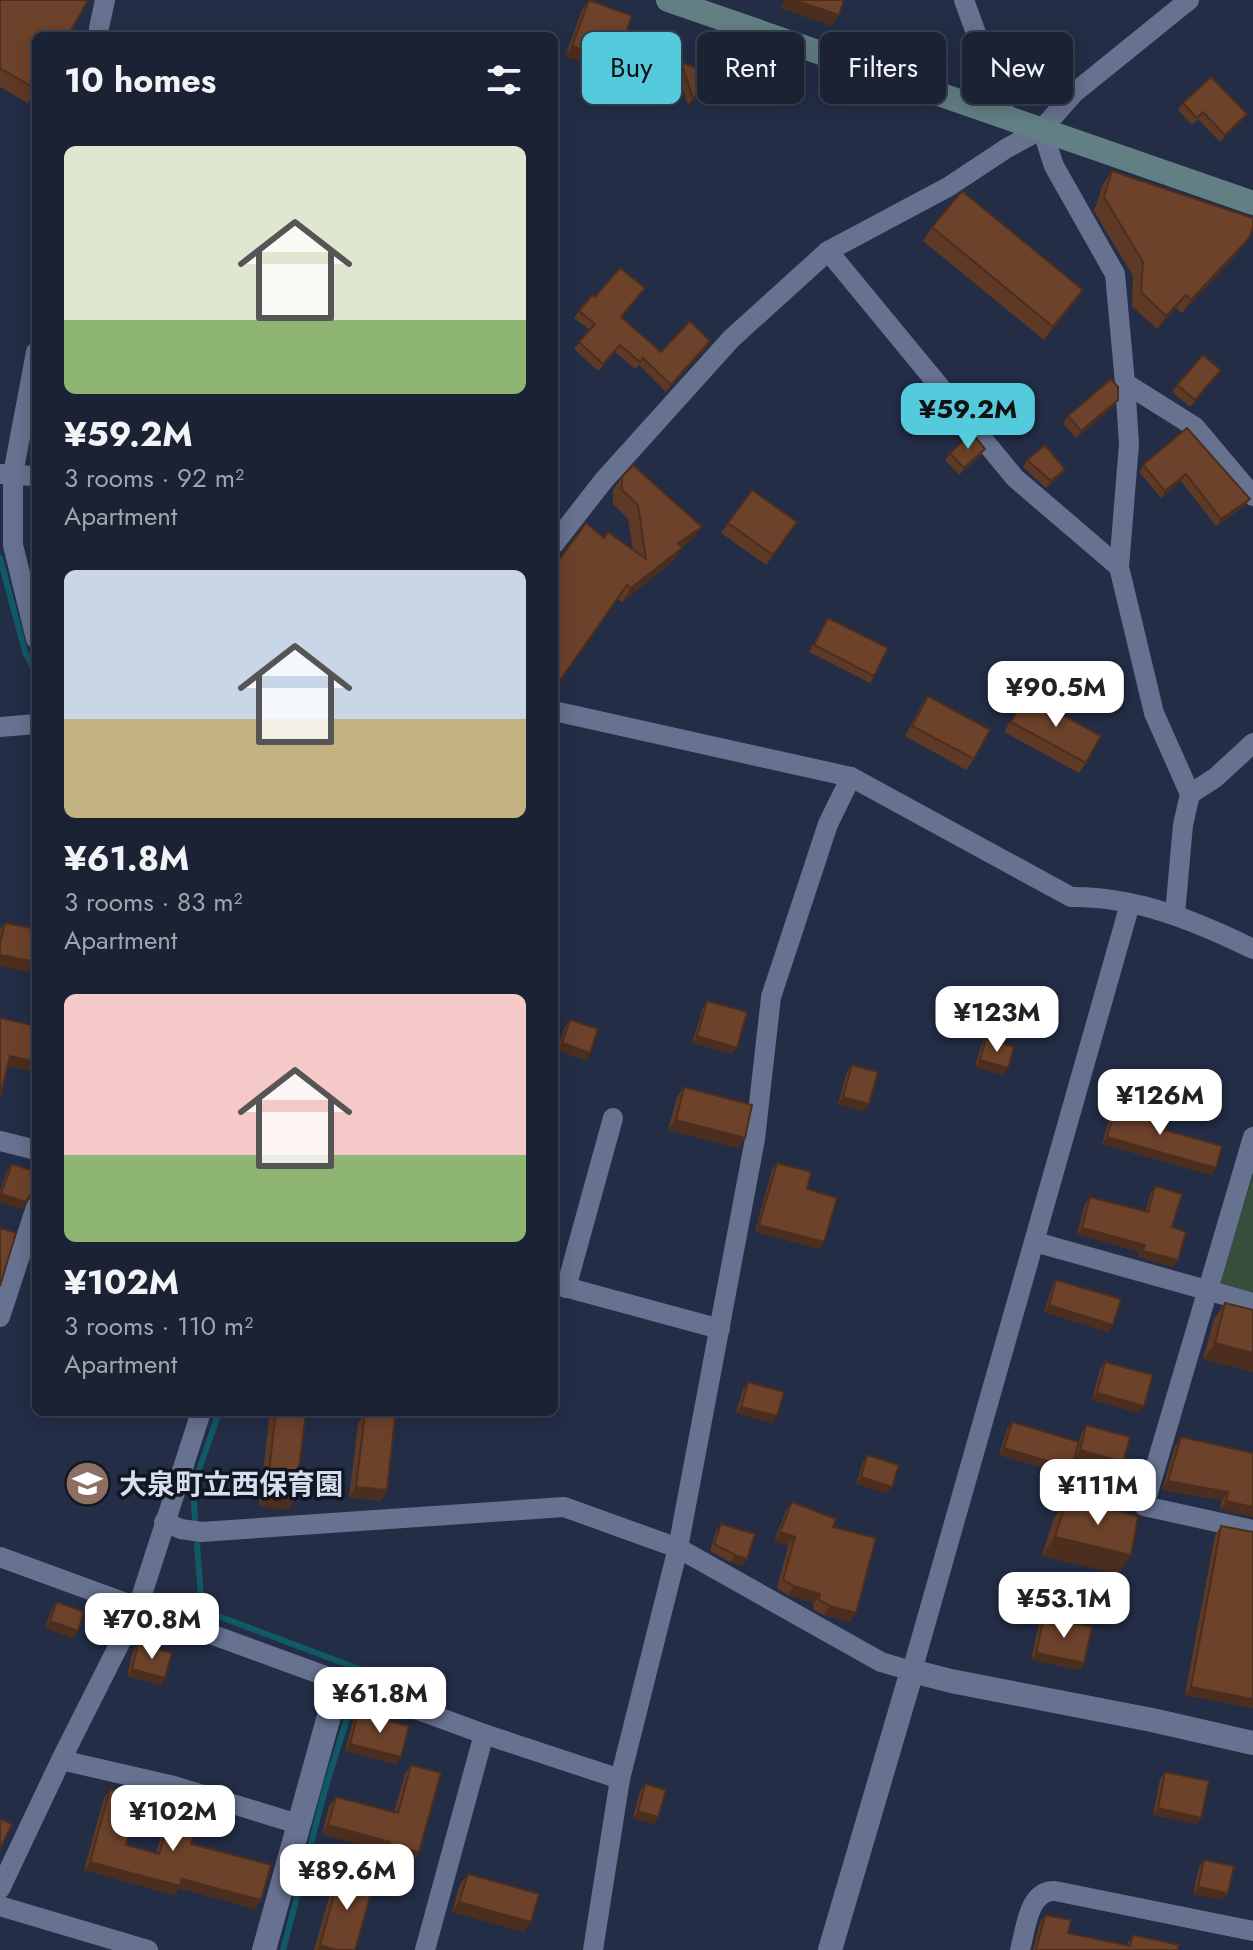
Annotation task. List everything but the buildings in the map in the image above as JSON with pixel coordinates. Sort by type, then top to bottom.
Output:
[{"type":"main road","points":[[668,0],[1253,203]]},
{"type":"street","points":[[99,32],[105,0]]},
{"type":"street","points":[[964,0],[1006,116]]},
{"type":"street","points":[[558,539],[604,480],[731,339],[828,251],[948,187],[1042,129],[1074,93],[1189,0]]},
{"type":"street","points":[[1042,129],[1054,166],[1115,274],[1129,444],[1119,567],[1154,713],[1190,794],[1183,825],[1175,914]]},
{"type":"street","points":[[828,251],[1015,478],[1119,567]]},
{"type":"street","points":[[32,369],[7,474],[13,545],[32,623]]},
{"type":"street","points":[[1125,383],[1195,427],[1253,496]]},
{"type":"street","points":[[7,474],[32,477]]},
{"type":"street","points":[[558,712],[851,777],[1071,897],[1099,897],[1175,914],[1253,949]]},
{"type":"street","points":[[0,727],[32,724]]},
{"type":"street","points":[[1190,794],[1215,778],[1253,743]]},
{"type":"street","points":[[593,1950],[620,1779],[678,1548],[720,1329],[755,1139],[771,997],[828,824],[851,777]]},
{"type":"street","points":[[830,1950],[1130,904]]},
{"type":"street","points":[[613,1118],[560,1286],[720,1329]]},
{"type":"street","points":[[1253,1137],[1144,1506],[1253,1530]]},
{"type":"street","points":[[0,1141],[32,1149]]},
{"type":"street","points":[[0,1317],[32,1219]]},
{"type":"street","points":[[1035,1242],[1253,1303]]},
{"type":"street","points":[[0,1889],[138,1607],[200,1416]]},
{"type":"street","points":[[164,1522],[201,1532],[564,1507],[678,1548],[881,1662],[951,1681],[1253,1743]]},
{"type":"street","points":[[0,1557],[484,1734],[620,1779]]},
{"type":"street","points":[[264,1950],[339,1680]]},
{"type":"street","points":[[425,1950],[484,1734]]},
{"type":"street","points":[[61,1760],[174,1786],[298,1824]]},
{"type":"street","points":[[1020,1950],[1034,1902],[1047,1891],[1253,1931]]},
{"type":"street","points":[[0,1906],[148,1950]]},
{"type":"green space","points":[[1253,1175],[1253,1292],[1219,1284]]},
{"type":"waterway","points":[[0,558],[25,652],[32,665]]},
{"type":"waterway","points":[[199,1470],[218,1416]]},
{"type":"waterway","points":[[193,1486],[195,1521]]},
{"type":"waterway","points":[[197,1545],[202,1610],[362,1670],[326,1786],[283,1950]]},
{"type":"place","name":"大泉町立西保育園","points":[[88,1484]]}]
